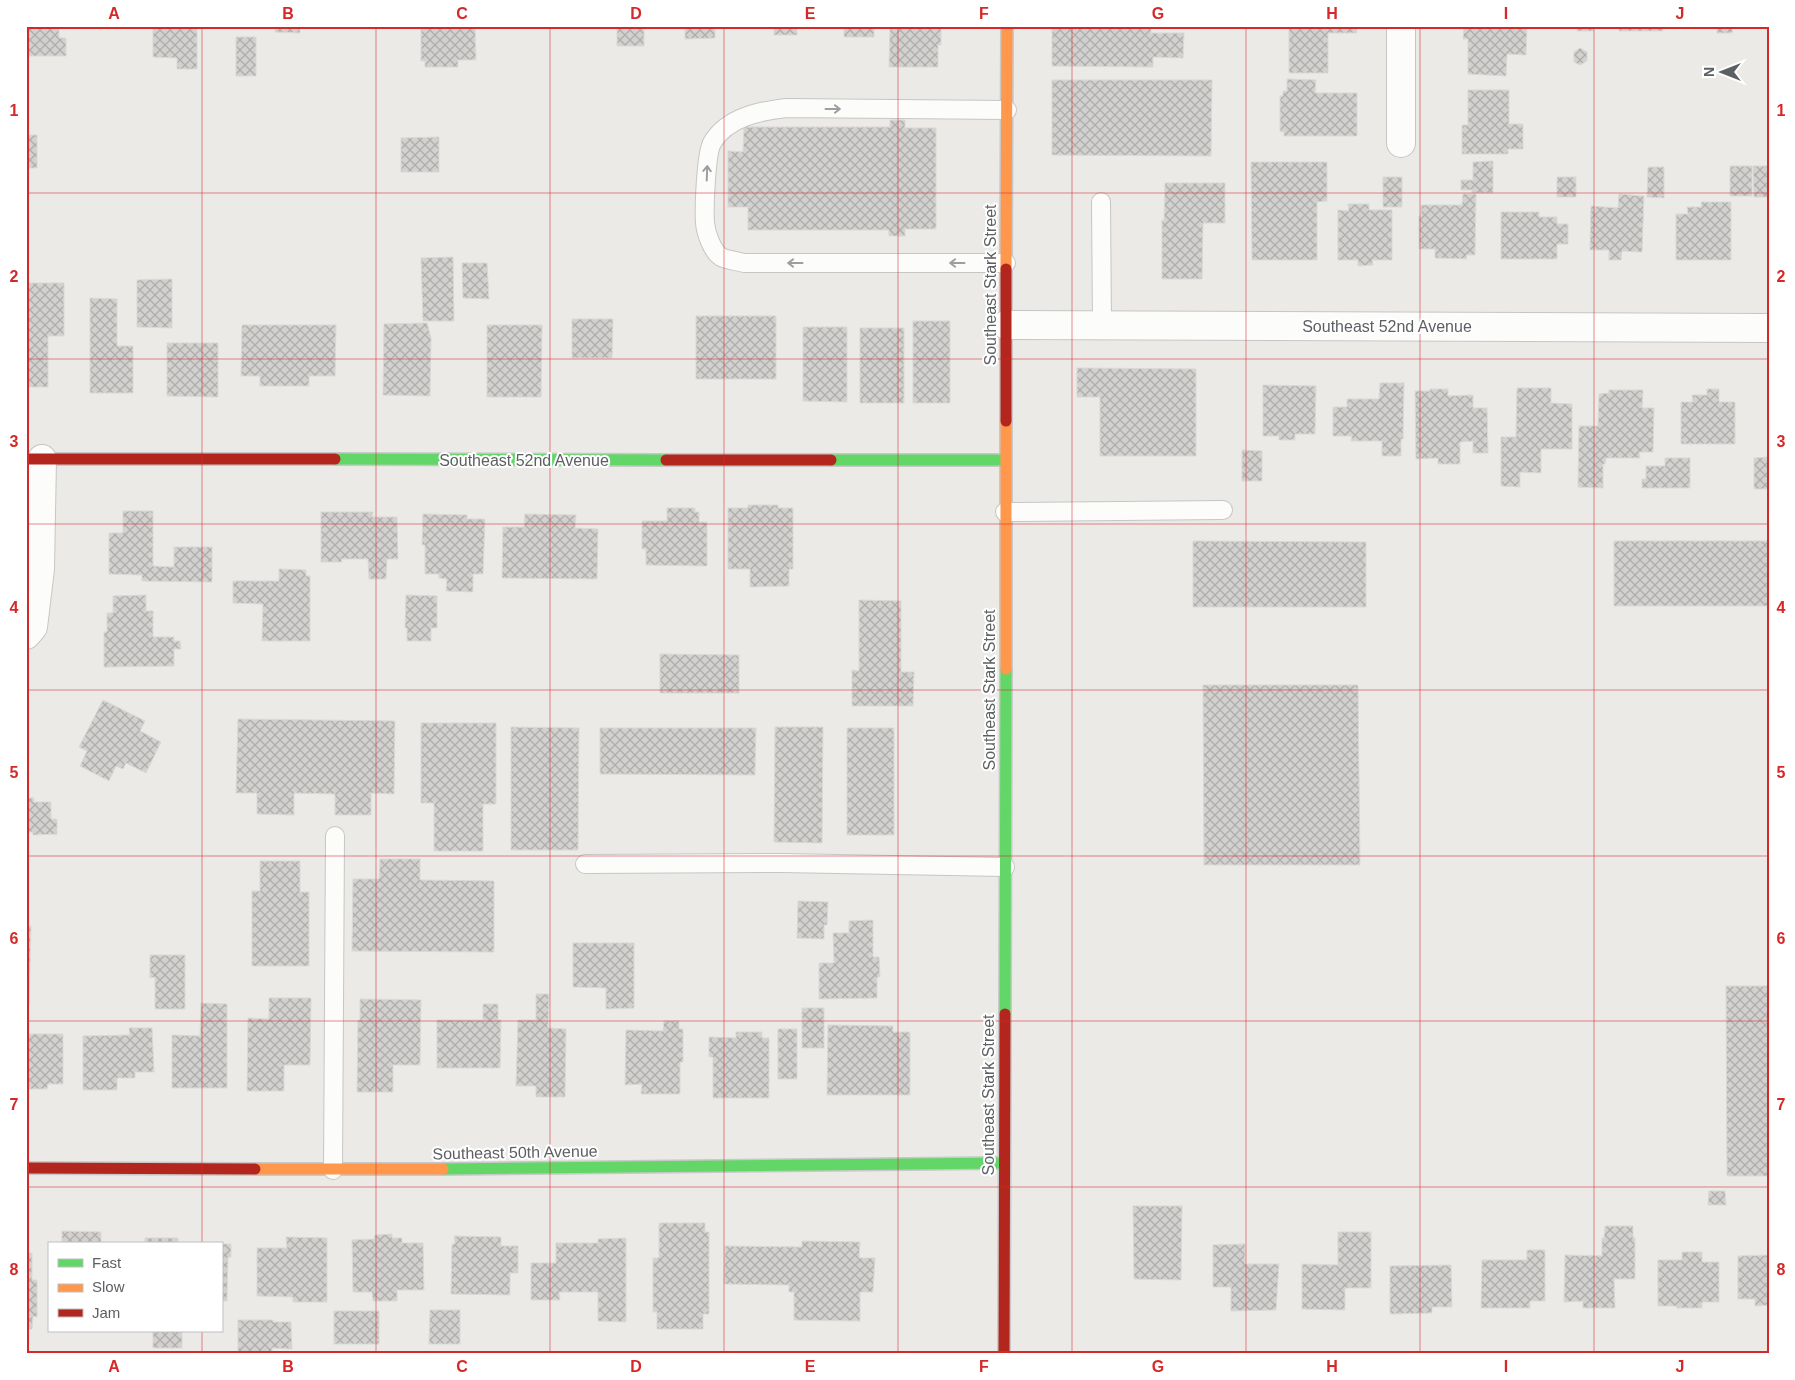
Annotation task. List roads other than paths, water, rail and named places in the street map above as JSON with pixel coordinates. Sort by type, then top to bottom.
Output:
[{"type":"street","name":"Southeast Stark Street","points":[[1004,1354],[1007,26]]},
{"type":"street","points":[[1400,26],[1400,143]]},
{"type":"street","name":"Southeast 52nd Avenue","points":[[1006,325],[1769,328]]},
{"type":"street","name":"Southeast 52nd Avenue","points":[[26,635],[33,627],[40,568],[34,459],[1006,460]]},
{"type":"street","name":"Southeast 50th Avenue","points":[[26,1168],[333,1170],[1004,1163]]},
{"type":"lane","points":[[1006,263],[744,263],[721,257],[712,245],[705,224],[708,157],[712,143],[721,132],[737,120],[762,111],[786,108],[1007,110]]},
{"type":"lane","points":[[1101,202],[1102,325]]},
{"type":"lane","points":[[1006,512],[1223,510]]},
{"type":"lane","points":[[333,1170],[336,836]]},
{"type":"lane","points":[[585,864],[782,863],[1005,867]]}]
